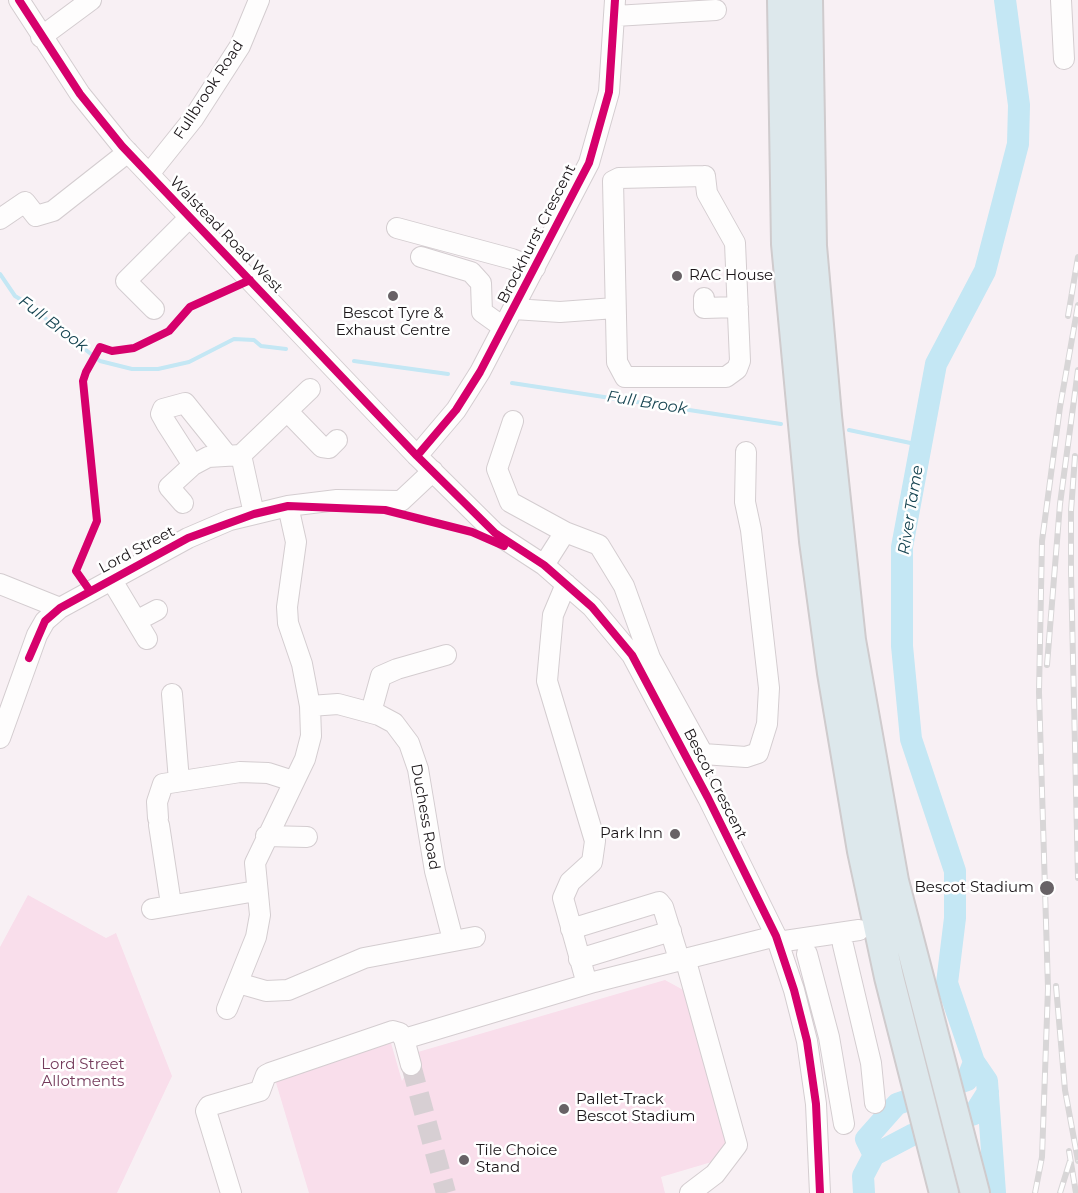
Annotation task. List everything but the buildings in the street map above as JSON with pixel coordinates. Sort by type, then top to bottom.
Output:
[{"type":"highway","points":[[782,0],[786,244],[800,406],[831,673],[882,884],[975,1193]]},
{"type":"highway","points":[[808,0],[812,246],[826,416],[882,884],[889,976],[944,1193]]},
{"type":"street","name":"Walstead Road West","points":[[19,0],[80,94],[128,152],[433,471]]},
{"type":"street","points":[[41,37],[92,0]]},
{"type":"street","name":"Fullbrook Road","points":[[149,174],[193,120],[240,46],[259,0]]},
{"type":"street","points":[[1061,0],[1064,59]]},
{"type":"street","points":[[615,8],[716,10]]},
{"type":"street","name":"Brockhurst Crescent","points":[[417,456],[456,410],[480,372],[589,163],[609,92],[615,8]]},
{"type":"street","points":[[0,219],[25,202],[36,216],[52,211],[128,152]]},
{"type":"street","points":[[705,176],[707,194],[735,243],[740,361],[733,373],[726,376],[630,378],[620,371],[617,362],[615,308],[613,181],[619,178],[705,176]]},
{"type":"street","points":[[154,309],[126,281],[190,217]]},
{"type":"street","points":[[397,228],[512,259],[535,268]]},
{"type":"street","points":[[421,257],[471,272],[481,283],[482,312],[503,327]]},
{"type":"street","points":[[704,298],[704,308],[738,308]]},
{"type":"street","points":[[514,309],[560,312],[615,308]]},
{"type":"street","points":[[183,503],[170,487],[194,465],[206,458],[234,455],[288,412],[286,410],[310,388]]},
{"type":"street","points":[[194,465],[165,423],[161,414],[163,409],[185,403],[234,455],[254,514]]},
{"type":"street","points":[[288,412],[322,447],[329,448],[337,440]]},
{"type":"street","points":[[513,422],[497,469],[510,502],[565,532],[599,545],[624,586],[650,658],[703,754],[746,757],[758,753],[767,724],[769,688],[751,530],[745,502],[746,452]]},
{"type":"street","points":[[227,1009],[256,937],[260,915],[255,863],[305,759],[311,736],[310,706],[302,664],[288,623],[287,607],[296,542],[288,506],[337,500],[394,503],[404,500],[433,471]]},
{"type":"street","name":"Bescot Crescent","points":[[433,471],[495,533],[544,565],[592,607],[632,655],[708,798],[777,939],[794,990],[807,1041],[816,1104],[820,1193]]},
{"type":"street","name":"Lord Street","points":[[0,738],[37,635],[45,621],[60,608],[188,538],[230,520],[288,506]]},
{"type":"street","points":[[544,565],[565,532]]},
{"type":"street","points":[[111,579],[138,620],[147,639]]},
{"type":"street","points":[[0,584],[60,608]]},
{"type":"street","points":[[566,584],[553,615],[547,681],[595,841],[592,862],[570,882],[563,898],[587,984]]},
{"type":"street","points":[[138,620],[157,610]]},
{"type":"street","points":[[371,712],[381,676],[446,655]]},
{"type":"street","points":[[172,694],[177,734],[171,783],[157,802],[158,821],[168,874],[162,906],[256,891]]},
{"type":"street","name":"Duchess Road","points":[[310,706],[338,704],[371,712],[394,723],[410,742],[418,769],[435,871],[453,940]]},
{"type":"street","points":[[171,783],[253,772],[293,781]]},
{"type":"street","points":[[266,836],[306,837]]},
{"type":"street","points":[[571,929],[659,902],[682,959],[737,1145],[715,1174],[690,1193]]},
{"type":"street","points":[[404,1039],[587,984],[682,959],[777,939],[859,930]]},
{"type":"street","points":[[579,959],[671,931]]},
{"type":"street","points":[[238,983],[266,991],[288,990],[364,958],[475,937]]},
{"type":"street","points":[[843,945],[872,1063],[875,1103]]},
{"type":"street","points":[[807,954],[829,1037],[844,1124]]},
{"type":"street","points":[[807,1041],[862,1028]]},
{"type":"street","points":[[231,1193],[206,1111],[209,1106],[260,1091],[270,1073],[393,1031],[399,1033],[404,1039],[411,1065]]},
{"type":"green space","name":"Lord Street Allotments","points":[[28,895],[106,938],[116,933],[172,1076],[117,1193],[0,1193],[0,947]]},
{"type":"green space","name":"Pallet-Track Bescot Stadium","points":[[665,980],[687,992],[729,1141],[715,1161],[661,1177],[665,1193],[309,1193],[274,1076],[391,1043],[402,1081],[418,1052]]},
{"type":"waterway","name":"River Tame","points":[[995,1193],[987,1081],[974,1062],[947,983],[955,918],[955,871],[911,739],[902,646],[902,547],[936,364],[985,271],[1018,144],[1019,105],[1005,0]]},
{"type":"waterway","name":"Full Brook","points":[[0,274],[15,296],[38,310],[46,319],[100,361],[132,369],[158,369],[189,362],[234,339],[254,340],[261,346],[286,349]]},
{"type":"waterway","name":"Full Brook","points":[[354,361],[448,374]]},
{"type":"waterway","name":"Full Brook","points":[[512,383],[781,424]]},
{"type":"waterway","name":"Full Brook","points":[[849,430],[920,445]]},
{"type":"waterway","name":"River Tame","points":[[864,1193],[863,1176],[874,1155],[866,1139],[897,1104],[967,1080],[974,1062]]},
{"type":"waterway","name":"River Tame","points":[[874,1155],[912,1135],[974,1114],[988,1092]]},
{"type":"tunnel","points":[[411,1065],[446,1193]]},
{"type":"railway","points":[[1068,316],[1078,257]]},
{"type":"railway","points":[[1035,1193],[1042,1157],[1048,988],[1039,692],[1042,541],[1060,407],[1078,305]]},
{"type":"railway","points":[[1047,665],[1060,504],[1078,370]]},
{"type":"railway","points":[[1075,456],[1071,511],[1071,571],[1078,878]]},
{"type":"railway","points":[[1056,986],[1065,1090],[1078,1161]]},
{"type":"railway","points":[[1069,1151],[1076,1193]]},
{"type":"railway","points":[[1060,1193],[1070,1161]]},
{"type":"cycle path","points":[[19,0],[80,94],[122,146],[417,456],[495,533],[544,565],[592,607],[632,655],[708,798],[776,936],[794,990],[807,1041],[816,1104],[820,1193]]},
{"type":"cycle path","points":[[417,456],[456,410],[480,372],[589,163],[609,92],[615,0]]},
{"type":"cycle path","points":[[90,591],[76,571],[97,521],[83,381],[86,372],[100,347],[112,351],[134,348],[169,331],[190,307],[250,280]]},
{"type":"cycle path","points":[[29,658],[45,621],[60,608],[188,538],[254,514],[288,506],[385,510],[472,532],[504,546]]},
{"type":"place","name":"RAC House","points":[[677,276]]},
{"type":"place","name":"Bescot Tyre & Exhaust Centre","points":[[393,296]]},
{"type":"place","name":"Park Inn","points":[[675,834]]},
{"type":"place","name":"Bescot Stadium","points":[[1047,888]]},
{"type":"place","name":"Pallet-Track Bescot Stadium","points":[[564,1109]]},
{"type":"place","name":"Tile Choice Stand","points":[[464,1160]]}]
